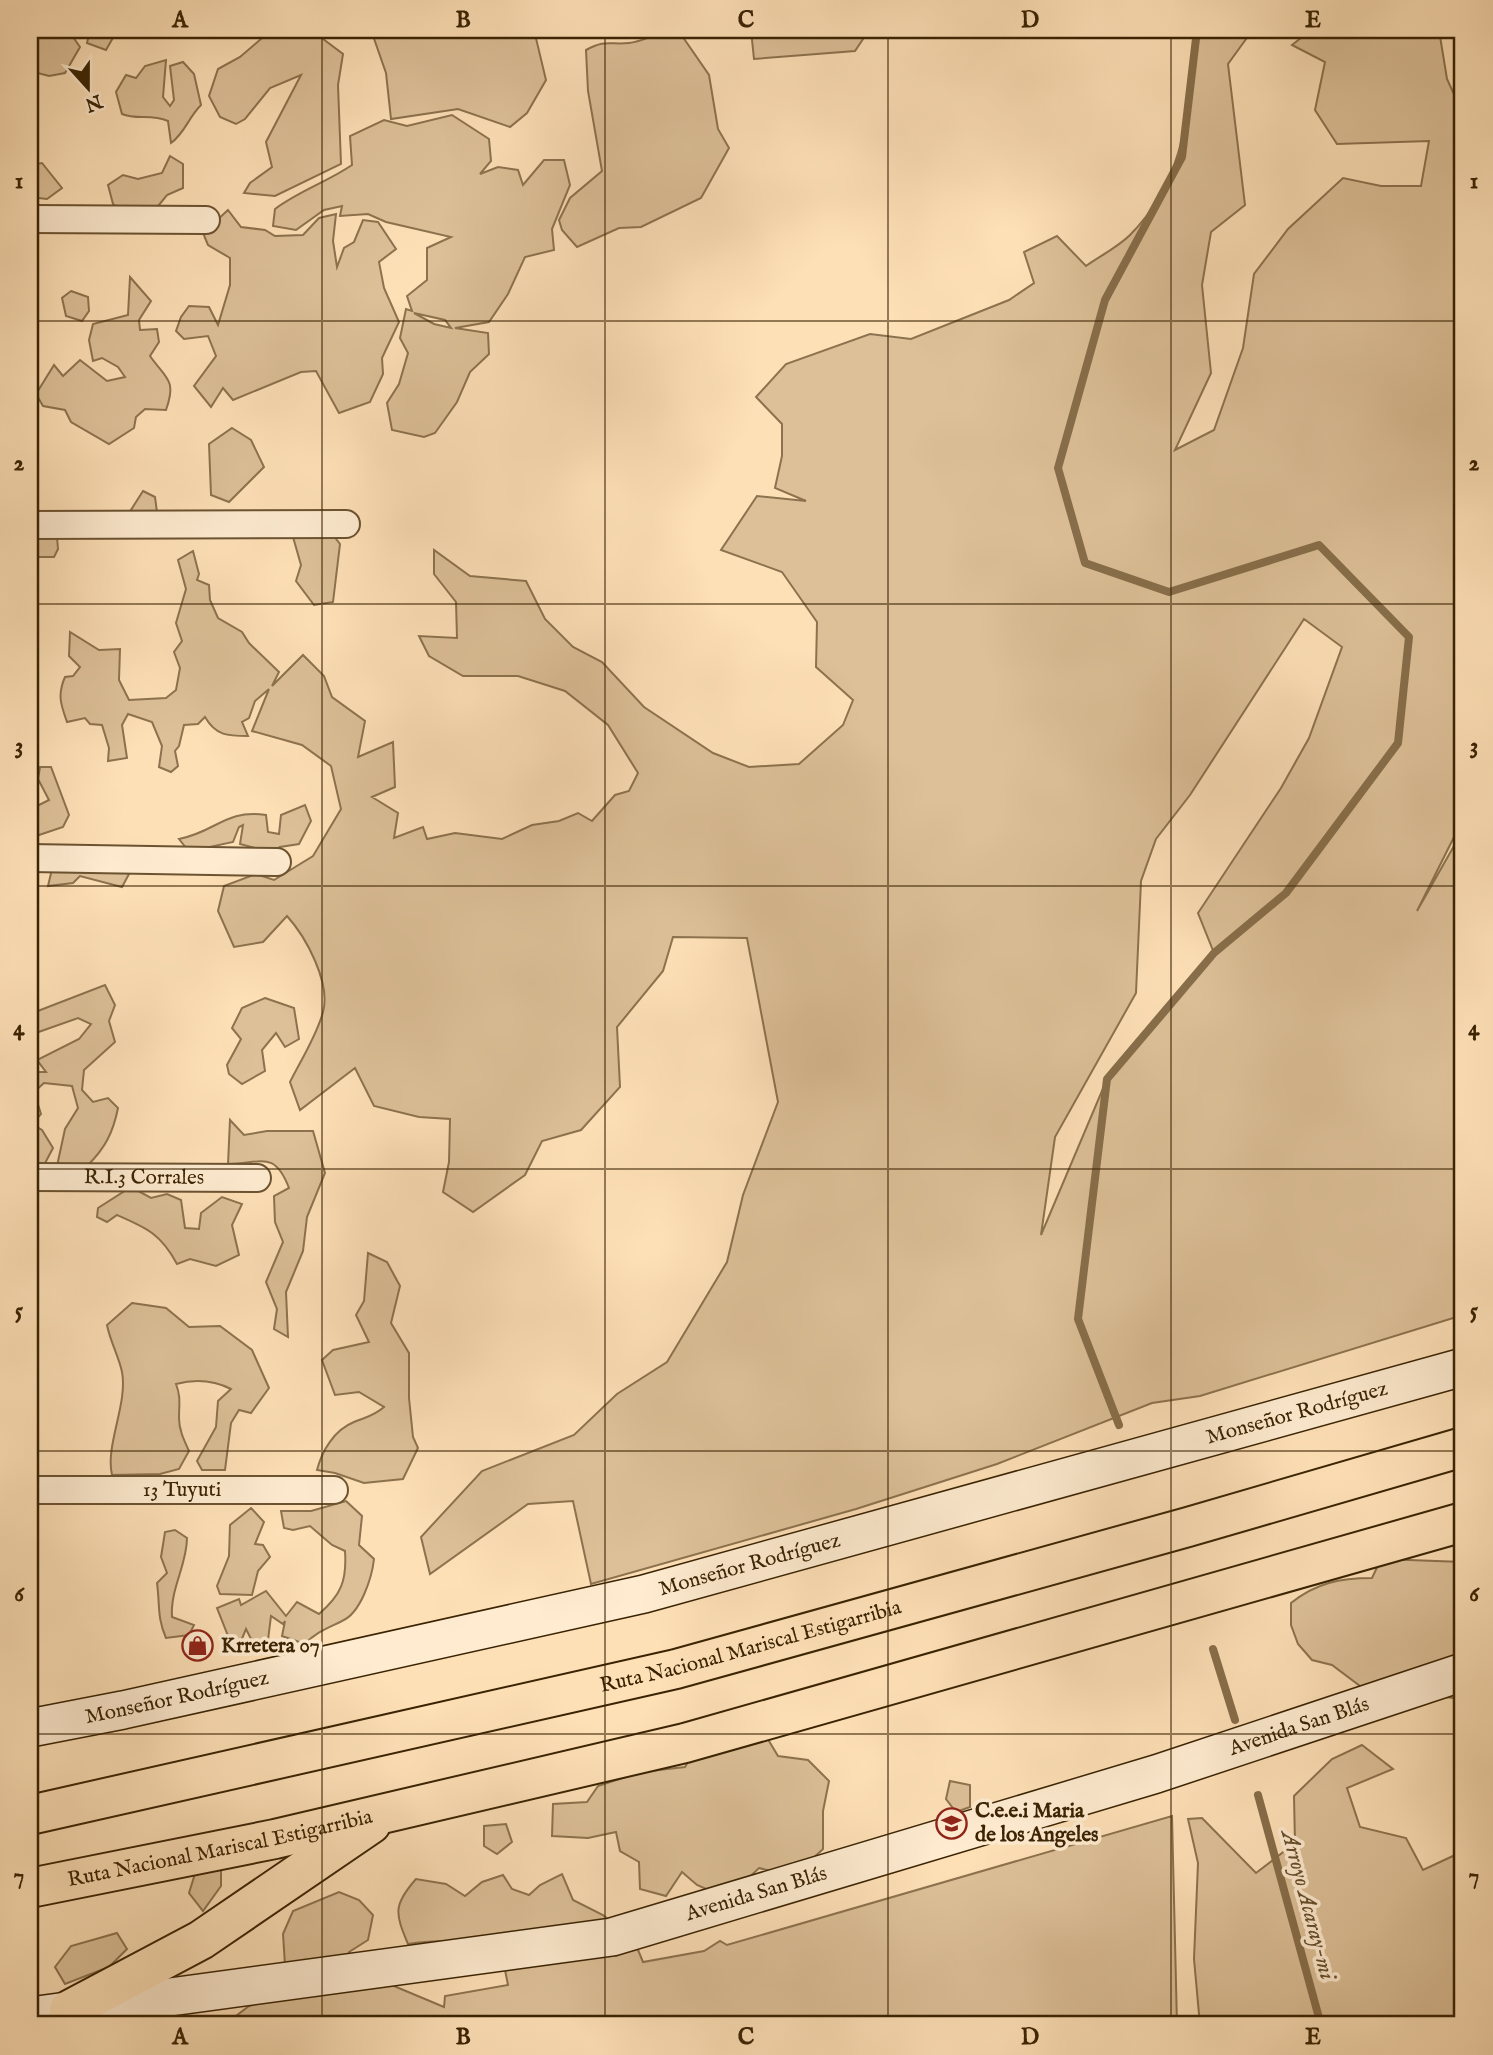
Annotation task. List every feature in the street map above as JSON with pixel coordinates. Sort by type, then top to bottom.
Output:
[{"type":"highway","name":"Ruta Nacional Mariscal Estigarribia","points":[[30,1815],[676,1669],[1174,1531],[1463,1447]]},
{"type":"highway","name":"Ruta Nacional Mariscal Estigarribia","points":[[30,1888],[275,1839],[685,1743],[1463,1522]]},
{"type":"highway","points":[[69,2010],[201,1940],[390,1811]]},
{"type":"street","points":[[30,219],[206,220]]},
{"type":"street","points":[[30,524],[346,524]]},
{"type":"street","points":[[30,858],[277,862]]},
{"type":"street","name":"R.I.3 Corrales","points":[[30,1177],[257,1178]]},
{"type":"street","name":"Monseñor Rodríguez","points":[[30,1728],[123,1710],[644,1594],[1463,1367]]},
{"type":"street","name":"13 Tuyuti","points":[[30,1490],[334,1490]]},
{"type":"street","name":"Avenida San Blás","points":[[30,2016],[611,1937],[1156,1774],[1463,1672]]},
{"type":"shaded area","points":[[68,30],[80,47],[65,73],[49,76],[30,71],[30,33]]},
{"type":"shaded area","points":[[90,30],[127,30],[114,36],[106,50],[87,43]]},
{"type":"shaded area","points":[[258,30],[311,30],[343,54],[338,85],[341,164],[275,196],[244,193],[250,183],[272,167],[266,142],[301,75],[270,88],[245,119],[236,124],[220,117],[209,96],[218,69],[240,57],[261,39]]},
{"type":"shaded area","points":[[371,30],[534,30],[546,80],[527,113],[510,127],[458,109],[391,119],[386,73]]},
{"type":"shaded area","points":[[678,30],[709,75],[718,129],[729,148],[701,198],[641,227],[619,228],[577,247],[562,230],[559,220],[570,198],[602,171],[588,91],[586,50],[603,43],[634,42]]},
{"type":"shaded area","points":[[751,30],[869,30],[855,51],[754,59]]},
{"type":"shaded area","points":[[1197,30],[1246,30],[1249,35],[1228,64],[1245,205],[1211,232],[1202,285],[1211,373],[1175,450],[1214,430],[1243,348],[1254,274],[1288,229],[1343,178],[1381,186],[1421,186],[1429,141],[1337,144],[1315,110],[1325,62],[1292,45],[1311,30],[1439,30],[1447,79],[1463,114],[1463,227],[1457,233],[1463,232],[1463,819],[1417,911],[1463,830],[1463,1315],[1200,1396],[1152,1403],[997,1464],[856,1509],[591,1584],[573,1501],[528,1504],[430,1574],[421,1537],[482,1471],[574,1435],[617,1394],[667,1362],[727,1262],[743,1195],[778,1102],[747,938],[673,937],[663,971],[617,1027],[620,1087],[581,1130],[542,1141],[525,1175],[473,1212],[443,1192],[449,1162],[450,1119],[419,1117],[374,1106],[355,1068],[300,1110],[290,1082],[317,1030],[325,1000],[315,961],[302,936],[287,916],[263,942],[234,947],[218,911],[224,886],[256,874],[274,880],[313,856],[341,809],[331,766],[302,745],[252,731],[269,689],[255,701],[249,718],[242,722],[248,736],[223,734],[205,717],[198,724],[184,725],[179,746],[175,751],[178,766],[171,772],[159,767],[162,746],[152,722],[128,714],[122,725],[127,758],[108,761],[109,748],[102,725],[90,724],[85,718],[67,722],[63,710],[61,695],[65,677],[73,676],[80,667],[69,656],[70,632],[99,650],[120,649],[119,680],[129,700],[166,698],[176,690],[180,668],[174,652],[182,641],[176,623],[186,589],[178,560],[193,551],[199,574],[197,580],[209,585],[210,600],[218,618],[242,632],[249,643],[279,672],[272,686],[303,655],[324,676],[332,697],[365,721],[358,757],[393,742],[395,787],[372,797],[398,813],[394,838],[423,827],[427,839],[455,833],[502,839],[532,825],[559,821],[578,813],[592,821],[615,795],[629,791],[638,773],[608,725],[565,691],[518,676],[463,676],[429,656],[419,636],[457,638],[456,602],[434,574],[434,550],[470,576],[526,581],[545,619],[573,647],[602,662],[644,707],[713,753],[749,767],[799,764],[843,725],[853,700],[816,667],[817,622],[782,572],[721,550],[757,496],[806,501],[775,488],[782,456],[782,424],[756,397],[786,364],[870,334],[911,339],[1009,300],[1034,283],[1024,252],[1057,236],[1086,266],[1130,235],[1149,213],[1164,189],[1174,165],[1187,113]],"holes":[[[1304,619],[1342,647],[1309,738],[1281,788],[1198,913],[1214,953],[1107,1079],[1041,1235],[1055,1137],[1136,993],[1141,881],[1156,839],[1190,795]]]},
{"type":"shaded area","points":[[166,60],[163,97],[170,106],[174,100],[170,66],[183,62],[194,74],[201,105],[180,135],[171,143],[168,121],[122,114],[116,92],[126,75],[136,78],[145,66]]},
{"type":"shaded area","points":[[452,115],[489,139],[491,161],[480,174],[498,167],[518,170],[523,185],[544,160],[564,160],[570,185],[552,229],[554,250],[525,257],[508,294],[489,322],[455,328],[488,333],[489,354],[470,372],[457,402],[435,433],[424,437],[392,430],[387,403],[399,384],[408,353],[400,338],[406,309],[412,311],[407,296],[427,280],[427,248],[451,237],[386,222],[368,214],[340,216],[342,206],[324,210],[296,230],[273,226],[275,209],[352,165],[350,136],[384,120],[407,126]],"holes":[[[414,313],[445,320],[451,328],[434,324]]]},
{"type":"shaded area","points":[[170,156],[183,164],[183,188],[167,195],[150,216],[130,217],[113,204],[108,185],[123,175],[138,179],[162,173]]},
{"type":"shaded area","points":[[42,163],[62,188],[47,199],[30,197],[30,165]]},
{"type":"shaded area","points":[[228,210],[241,227],[265,230],[275,236],[303,235],[319,218],[336,214],[333,241],[337,267],[344,248],[354,242],[363,220],[378,222],[396,249],[379,262],[384,288],[399,322],[382,358],[383,374],[370,402],[339,413],[316,371],[301,372],[233,400],[223,388],[211,407],[194,386],[216,356],[208,336],[184,339],[176,331],[189,306],[209,307],[218,325],[230,285],[230,258],[208,245],[203,233]]},
{"type":"shaded area","points":[[130,277],[151,301],[139,320],[140,330],[157,329],[159,342],[150,356],[168,380],[169,400],[166,410],[145,409],[136,417],[134,428],[109,444],[71,422],[65,410],[43,406],[36,394],[54,365],[63,376],[80,360],[107,381],[125,377],[118,367],[102,358],[93,361],[89,340],[93,324],[128,315]]},
{"type":"shaded area","points":[[71,291],[88,297],[89,311],[82,321],[66,316],[62,298]]},
{"type":"shaded area","points":[[232,428],[251,440],[264,467],[229,502],[211,495],[209,444]]},
{"type":"shaded area","points":[[143,491],[155,497],[157,512],[129,513]]},
{"type":"shaded area","points":[[304,523],[326,526],[340,544],[333,602],[314,605],[296,581],[301,565],[293,537]]},
{"type":"shaded area","points":[[57,537],[58,549],[54,557],[30,557],[30,538]]},
{"type":"shaded area","points":[[40,767],[51,767],[69,815],[63,827],[30,838],[30,781],[34,781],[33,808],[49,800],[38,779]]},
{"type":"shaded area","points":[[305,805],[311,821],[299,844],[280,847],[270,852],[240,844],[243,825],[239,827],[233,842],[187,849],[179,839],[192,836],[230,818],[252,814],[266,815],[268,832],[279,834],[281,815]]},
{"type":"shaded area","points":[[110,861],[129,874],[122,887],[80,876],[73,883],[48,886],[52,869]]},
{"type":"shaded area","points":[[105,985],[115,1005],[109,1021],[115,1042],[84,1070],[82,1090],[93,1102],[108,1098],[118,1108],[111,1133],[88,1165],[57,1166],[65,1129],[78,1108],[72,1086],[44,1083],[34,1092],[41,1114],[32,1124],[42,1130],[53,1148],[43,1167],[30,1175],[30,1072],[46,1072],[37,1060],[79,1039],[91,1024],[78,1018],[30,1035],[30,1014]]},
{"type":"shaded area","points":[[265,998],[294,1008],[299,1039],[285,1047],[276,1033],[262,1050],[265,1071],[242,1084],[229,1074],[227,1065],[241,1039],[232,1028],[242,1008]]},
{"type":"shaded area","points":[[230,1120],[244,1135],[267,1131],[313,1131],[325,1173],[307,1217],[303,1251],[286,1292],[288,1337],[274,1329],[277,1309],[266,1282],[283,1242],[275,1222],[274,1196],[289,1188],[278,1168],[272,1163],[257,1161],[228,1164]]},
{"type":"shaded area","points":[[131,1187],[151,1198],[167,1194],[181,1200],[185,1228],[199,1229],[201,1213],[222,1197],[242,1204],[232,1225],[239,1255],[216,1266],[190,1259],[177,1264],[159,1239],[145,1228],[117,1215],[107,1222],[97,1217],[98,1208]]},
{"type":"shaded area","points":[[368,1253],[387,1262],[400,1286],[391,1323],[409,1353],[409,1398],[413,1437],[418,1448],[403,1479],[364,1483],[317,1470],[326,1449],[340,1430],[384,1407],[359,1392],[335,1395],[322,1360],[333,1350],[369,1342],[356,1315],[364,1301]]},
{"type":"shaded area","points":[[132,1303],[166,1308],[189,1327],[220,1326],[252,1350],[269,1388],[251,1413],[239,1410],[231,1423],[225,1470],[202,1470],[197,1461],[216,1427],[218,1401],[231,1389],[211,1382],[190,1381],[176,1384],[180,1427],[189,1451],[179,1469],[160,1474],[112,1475],[111,1451],[123,1384],[121,1366],[107,1325]]},
{"type":"shaded area","points":[[346,1501],[362,1516],[359,1545],[374,1559],[368,1584],[355,1610],[349,1617],[318,1633],[305,1644],[282,1636],[285,1621],[283,1624],[271,1616],[268,1640],[252,1641],[246,1629],[241,1641],[242,1650],[230,1651],[230,1641],[217,1608],[239,1599],[241,1605],[266,1591],[286,1616],[297,1602],[319,1614],[333,1600],[341,1587],[345,1571],[345,1551],[332,1545],[310,1526],[293,1530],[284,1528],[281,1511],[311,1511]]},
{"type":"shaded area","points":[[251,1508],[264,1522],[255,1544],[263,1545],[270,1557],[258,1571],[252,1595],[220,1594],[217,1586],[229,1556],[230,1525]]},
{"type":"shaded area","points":[[175,1530],[187,1538],[172,1617],[194,1625],[189,1635],[166,1638],[160,1618],[157,1583],[167,1573],[161,1557],[165,1532]]},
{"type":"shaded area","points":[[1381,1559],[1463,1562],[1463,1699],[1364,1689],[1332,1665],[1312,1660],[1298,1644],[1291,1625],[1291,1603],[1319,1586],[1349,1579],[1372,1578]]},
{"type":"shaded area","points":[[766,1736],[778,1756],[808,1760],[829,1781],[823,1811],[823,1849],[801,1867],[788,1872],[759,1868],[740,1886],[715,1893],[697,1885],[682,1872],[666,1896],[640,1889],[639,1862],[620,1851],[616,1832],[588,1838],[552,1836],[553,1804],[587,1802],[598,1786],[641,1772],[685,1767],[696,1748]]},
{"type":"shaded area","points":[[1362,1745],[1393,1769],[1347,1788],[1360,1827],[1406,1838],[1423,1870],[1453,1856],[1463,1862],[1463,2025],[1200,2025],[1194,1959],[1198,1863],[1188,1819],[1202,1818],[1256,1873],[1295,1843],[1294,1796],[1332,1759]]},
{"type":"shaded area","points":[[950,1781],[970,1785],[970,1807],[956,1812],[946,1799]]},
{"type":"shaded area","points":[[1172,1816],[1177,2025],[357,2025],[324,2020],[311,2025],[237,2025],[236,2016],[249,2006],[272,1999],[286,1981],[283,1934],[293,1911],[339,1892],[359,1900],[373,1915],[368,1940],[349,1952],[345,1982],[394,1986],[444,2007],[445,1996],[508,1985],[504,1965],[459,1943],[437,1941],[408,1944],[398,1910],[403,1896],[416,1879],[446,1884],[465,1896],[482,1882],[503,1875],[512,1889],[529,1895],[540,1885],[562,1874],[573,1900],[603,1915],[634,1940],[643,1962],[704,1951],[720,1941],[727,1945]]},
{"type":"shaded area","points":[[506,1824],[512,1842],[497,1854],[484,1846],[484,1826]]},
{"type":"shaded area","points":[[198,1864],[221,1865],[221,1886],[203,1911],[189,1893]]},
{"type":"shaded area","points":[[117,1933],[127,1949],[109,1967],[65,1984],[55,1967],[71,1946]]},
{"type":"waterway","points":[[1119,1425],[1078,1319],[1107,1079],[1214,953],[1286,893],[1398,743],[1409,637],[1319,545],[1169,592],[1085,563],[1058,468],[1105,300],[1182,157],[1197,30]]},
{"type":"waterway","points":[[1213,1649],[1235,1720]]},
{"type":"waterway","name":"Arroyo Acaray-mi","points":[[1258,1795],[1321,2025]]},
{"type":"place","name":"Krretera 07","points":[[198,1646]]},
{"type":"place","name":"C.e.e.i Maria de los Angeles","points":[[952,1823]]}]
